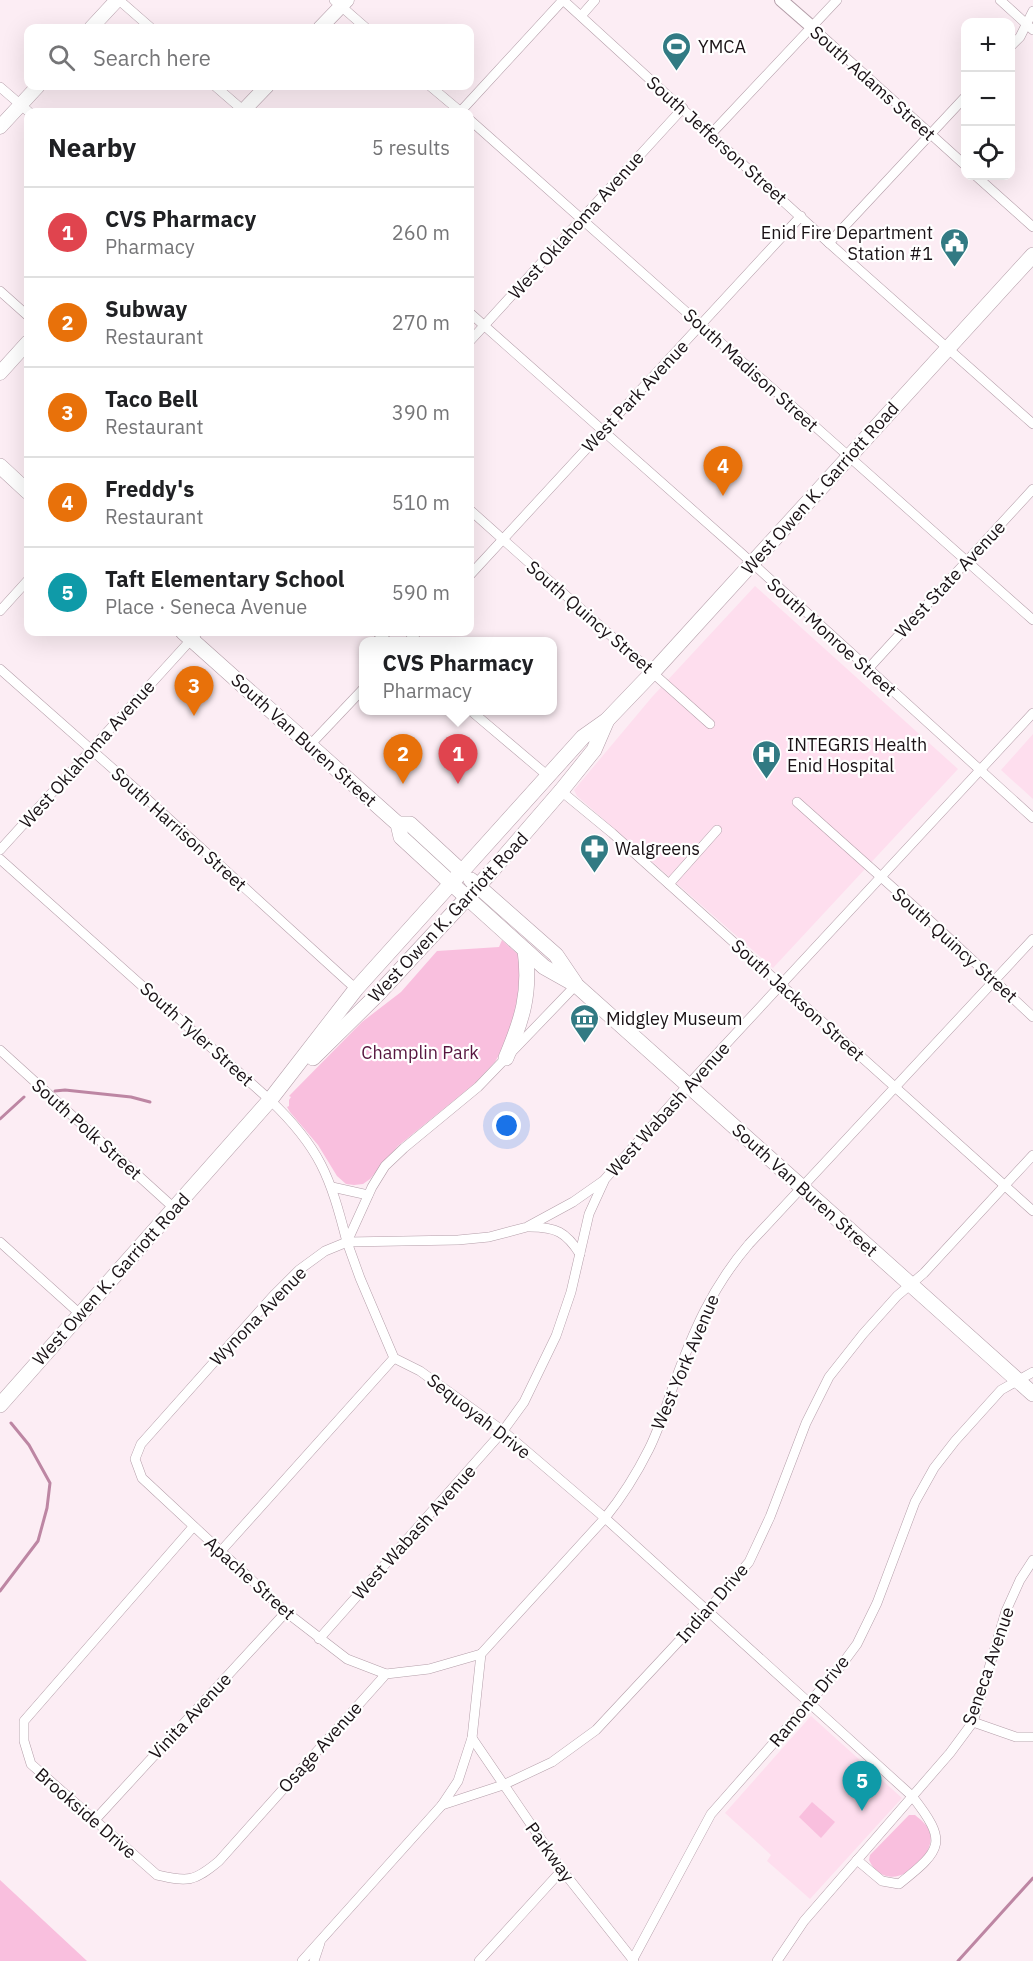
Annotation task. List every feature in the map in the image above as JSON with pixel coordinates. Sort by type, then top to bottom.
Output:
[{"type":"main road","points":[[95,24],[118,0]]},
{"type":"main road","points":[[323,24],[341,2]]},
{"type":"main road","points":[[26,108],[36,90]]},
{"type":"main road","points":[[248,108],[263,90]]},
{"type":"main road","points":[[0,127],[24,110]]},
{"type":"main road","name":"West Owen K. Garriott Road","points":[[0,1405],[270,1100],[356,989],[583,737],[607,720],[653,672],[1033,255]]},
{"type":"main road","points":[[0,373],[24,346]]},
{"type":"main road","points":[[0,466],[24,488]]},
{"type":"main road","name":"South Van Buren Street","points":[[193,636],[310,746],[398,824],[401,837],[457,878],[472,892],[544,968],[576,985],[1033,1394]]},
{"type":"main road","name":"West Owen K. Garriott Road","points":[[270,1100],[378,994],[472,892],[594,750],[607,720]]},
{"type":"main road","name":"South Van Buren Street","points":[[472,892],[556,955],[576,985]]},
{"type":"main road","points":[[506,1058],[522,1020],[527,995],[528,970],[525,950]]},
{"type":"street","points":[[118,0],[146,24]]},
{"type":"street","points":[[464,108],[563,0]]},
{"type":"street","name":"South Jefferson Street","points":[[563,0],[829,243],[1033,424]]},
{"type":"street","points":[[581,16],[595,0]]},
{"type":"street","name":"South Adams Street","points":[[781,0],[961,162]]},
{"type":"street","points":[[711,134],[837,0]]},
{"type":"street","points":[[1000,0],[1030,27]]},
{"type":"street","points":[[341,2],[362,24]]},
{"type":"street","points":[[1015,43],[1030,27],[1033,11]]},
{"type":"street","points":[[0,87],[24,108]]},
{"type":"street","points":[[219,90],[240,108]]},
{"type":"street","points":[[435,90],[455,108]]},
{"type":"street","points":[[829,243],[961,101]]},
{"type":"street","name":"West Oklahoma Avenue","points":[[474,337],[683,108]]},
{"type":"street","name":"South Madison Street","points":[[474,124],[1033,620]]},
{"type":"street","points":[[981,180],[1033,226]]},
{"type":"street","name":"West Park Avenue","points":[[474,571],[801,216]]},
{"type":"street","points":[[0,291],[24,312]]},
{"type":"street","name":"South Monroe Street","points":[[474,316],[1033,818]]},
{"type":"street","name":"West State Avenue","points":[[868,669],[1033,489]]},
{"type":"street","name":"South Quincy Street","points":[[474,514],[710,724]]},
{"type":"street","points":[[0,611],[24,584]]},
{"type":"street","name":"West Oklahoma Avenue","points":[[0,850],[189,636]]},
{"type":"street","name":"South Harrison Street","points":[[0,669],[356,989]]},
{"type":"street","points":[[310,746],[359,692]]},
{"type":"street","name":"West Wabash Avenue","points":[[319,1639],[503,1431],[524,1402],[556,1336],[571,1292],[589,1214],[604,1179],[1033,712]]},
{"type":"street","points":[[475,715],[548,776]]},
{"type":"street","name":"South Jackson Street","points":[[561,791],[612,833],[1033,1211]]},
{"type":"street","name":"South Quincy Street","points":[[797,802],[937,927],[1033,1017]]},
{"type":"street","points":[[669,884],[717,830]]},
{"type":"street","name":"South Tyler Street","points":[[0,859],[270,1100],[302,1133],[318,1157],[332,1187],[347,1242]]},
{"type":"street","name":"West York Avenue","points":[[481,1654],[620,1499],[650,1447],[683,1360],[720,1281],[749,1244],[1033,939]]},
{"type":"street","points":[[221,1551],[394,1358],[347,1242],[368,1195],[385,1166],[478,1087],[576,985]]},
{"type":"street","name":"South Polk Street","points":[[0,1050],[174,1209]]},
{"type":"street","name":"Indian Drive","points":[[442,1805],[503,1785],[552,1762],[596,1730],[706,1611],[749,1562],[770,1517],[806,1423],[829,1377],[863,1334],[924,1273],[1033,1155]]},
{"type":"street","name":"Wynona Avenue","points":[[135,1459],[141,1444],[273,1296],[299,1270],[325,1251],[347,1242],[458,1240],[489,1237],[527,1227],[565,1207],[604,1179]]},
{"type":"street","points":[[332,1187],[368,1195]]},
{"type":"street","name":"Wynona Avenue","points":[[527,1227],[555,1229],[565,1235],[580,1254]]},
{"type":"street","points":[[0,1242],[80,1314]]},
{"type":"street","name":"Sequoyah Drive","points":[[394,1358],[420,1371],[503,1431],[605,1518],[912,1796],[931,1820],[937,1841],[930,1858],[899,1884],[882,1881],[857,1860]]},
{"type":"street","name":"Ramona Drive","points":[[634,1960],[711,1814],[809,1704],[856,1644],[877,1603],[915,1502],[934,1468],[1001,1390],[1033,1372]]},
{"type":"street","name":"Apache Street","points":[[135,1459],[142,1478],[286,1611],[347,1659],[386,1674]]},
{"type":"street","name":"Brookside Drive","points":[[181,1881],[157,1875],[31,1764],[24,1742],[24,1721],[193,1527]]},
{"type":"street","name":"Seneca Avenue","points":[[777,1961],[804,1921],[950,1753],[973,1722],[1006,1611],[1033,1560]]},
{"type":"street","name":"Vinita Avenue","points":[[94,1821],[286,1611]]},
{"type":"street","points":[[386,1674],[429,1669],[481,1654],[472,1738]]},
{"type":"street","name":"Osage Avenue","points":[[181,1881],[200,1876],[219,1861],[386,1674]]},
{"type":"street","points":[[973,1722],[1016,1737],[1033,1737]]},
{"type":"street","name":"Indian Drive","points":[[302,1961],[442,1805],[458,1781],[472,1738]]},
{"type":"street","name":"Parkway","points":[[472,1738],[562,1870],[634,1960]]},
{"type":"street","points":[[478,1961],[562,1870]]},
{"type":"street","points":[[314,1961],[321,1940]]},
{"type":"shaded area","name":"INTEGRIS Health Enid Hospital","points":[[755,586],[958,769],[773,968],[577,796],[574,790],[652,697]]},
{"type":"shaded area","points":[[1033,734],[1033,799],[1001,770]]},
{"type":"shaded area","points":[[811,1716],[902,1798],[810,1899],[767,1861],[771,1855],[725,1813]]},
{"type":"green space","name":"Champlin Park","points":[[502,940],[522,958],[524,977],[507,1041],[495,1062],[474,1084],[398,1146],[370,1179],[363,1184],[346,1184],[337,1176],[318,1145],[290,1112],[287,1107],[291,1097],[289,1096],[362,1022],[401,992],[437,951],[499,947]]},
{"type":"green space","points":[[812,1802],[835,1822],[821,1838],[799,1817]]},
{"type":"green space","points":[[909,1815],[915,1815],[926,1825],[930,1833],[930,1843],[919,1864],[898,1876],[888,1876],[877,1871],[869,1860],[870,1855]]},
{"type":"green space","points":[[0,1880],[87,1961],[0,1961]]},
{"type":"waterway","points":[[55,1091],[131,1097],[150,1102]]},
{"type":"waterway","points":[[0,1119],[24,1097]]},
{"type":"waterway","points":[[0,1591],[38,1541],[47,1508],[50,1483],[29,1445],[11,1423]]},
{"type":"waterway","points":[[958,1961],[1033,1878]]},
{"type":"place","name":"YMCA","points":[[677,72]]},
{"type":"place","name":"Enid Fire Department Station #1","points":[[954,268]]},
{"type":"place","name":"Freddy's","points":[[723,496]]},
{"type":"place","name":"Taco Bell","points":[[194,716]]},
{"type":"place","name":"INTEGRIS Health Enid Hospital","points":[[766,780]]},
{"type":"place","name":"Subway","points":[[403,784]]},
{"type":"place","name":"CVS Pharmacy","points":[[458,784]]},
{"type":"place","name":"Walgreens","points":[[594,874]]},
{"type":"place","name":"Midgley Museum","points":[[585,1044]]},
{"type":"place","name":"Taft Elementary School","points":[[862,1811]]}]
